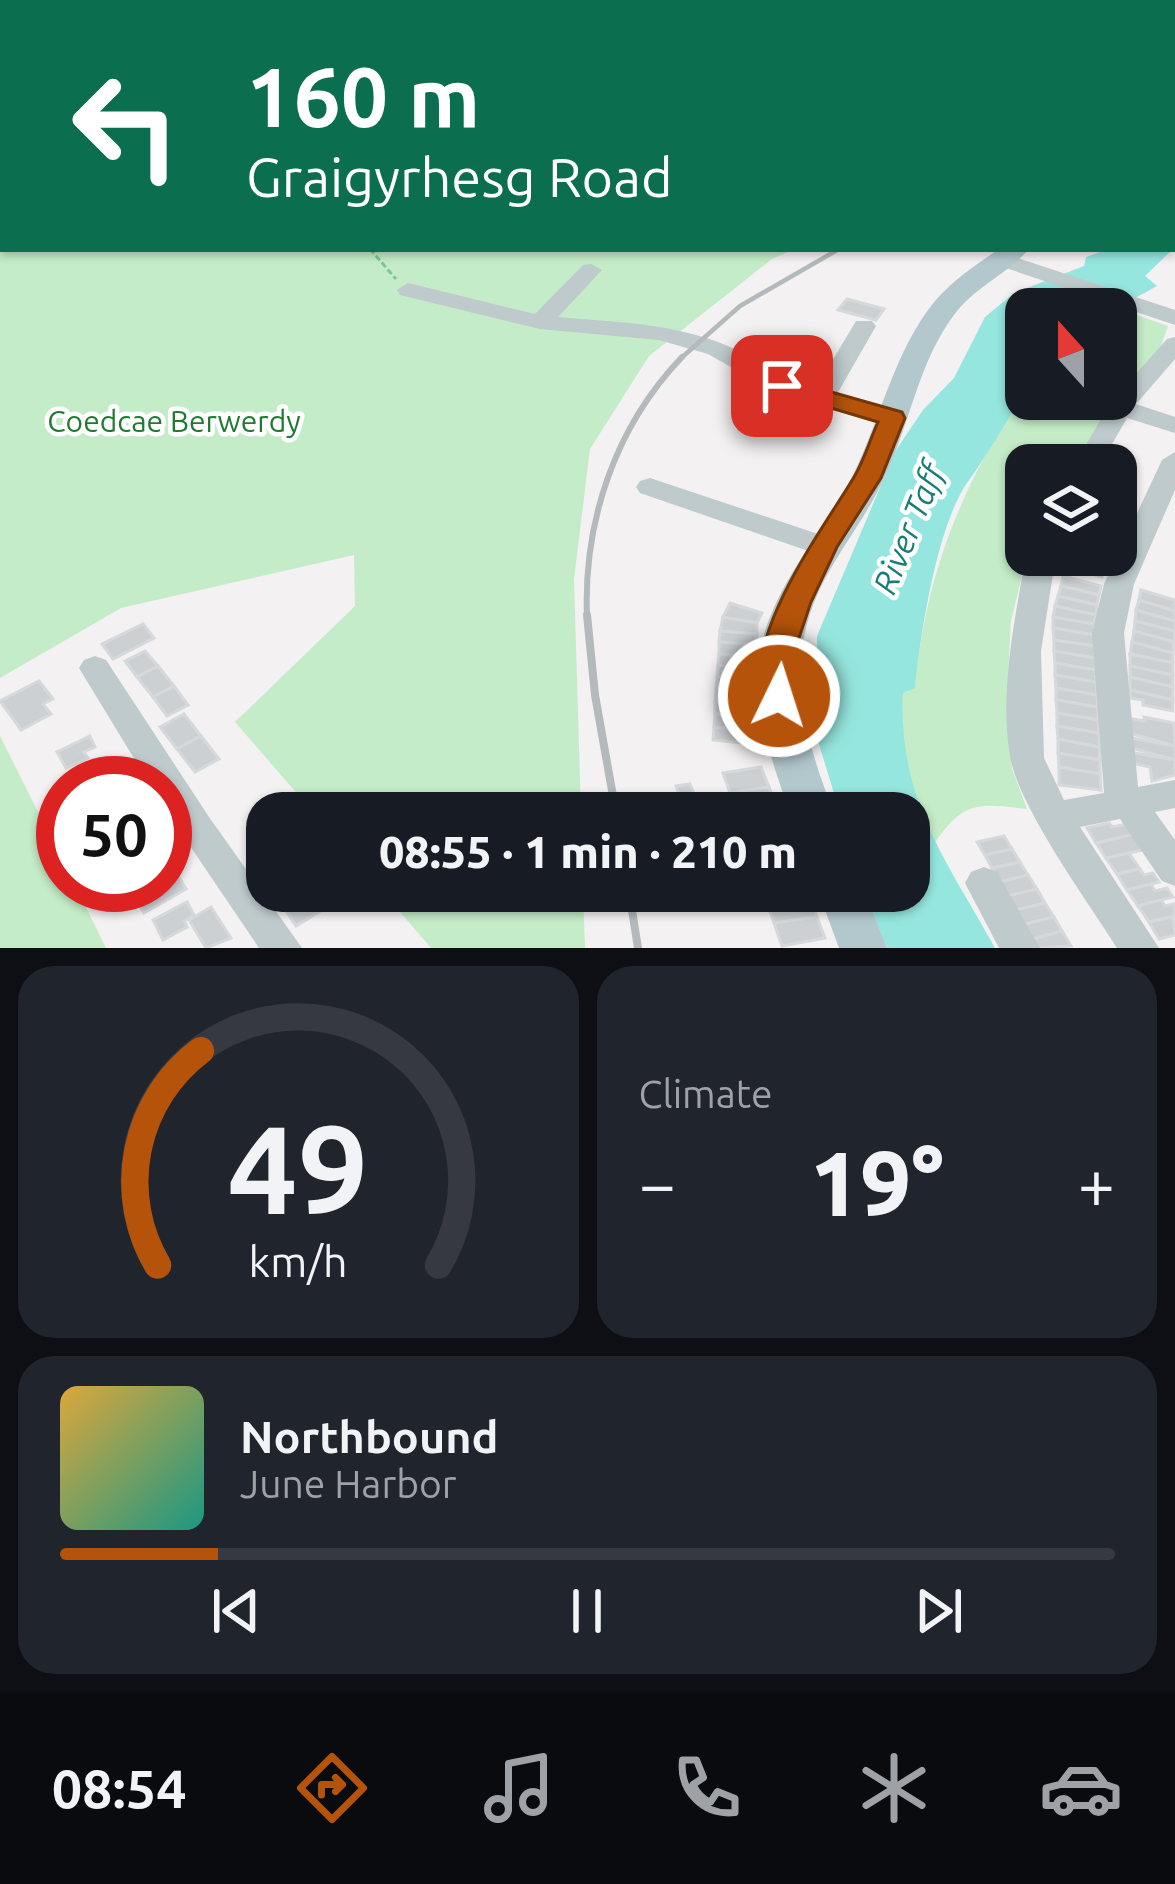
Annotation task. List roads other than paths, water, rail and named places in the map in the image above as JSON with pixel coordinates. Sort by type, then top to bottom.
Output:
[{"type":"main road","points":[[804,792],[779,696],[781,644],[823,546],[868,478],[942,310],[1011,257]]},
{"type":"main road","points":[[849,912],[863,948]]},
{"type":"street","points":[[1011,257],[1172,317]]},
{"type":"street","points":[[539,322],[592,270]]},
{"type":"street","points":[[408,290],[539,322],[661,333],[716,349],[782,386],[892,418]]},
{"type":"street","points":[[823,397],[864,326]]},
{"type":"street","points":[[1137,388],[1175,344]]},
{"type":"street","points":[[1137,413],[1175,425]]},
{"type":"street","points":[[1175,460],[1119,584],[1108,633],[1126,802],[1175,870]]},
{"type":"street","points":[[650,487],[823,546]]},
{"type":"street","points":[[1038,576],[1025,651],[1027,758],[1054,817],[1138,948]]},
{"type":"street","points":[[95,668],[196,828],[282,948]]},
{"type":"street","points":[[1054,817],[1175,794]]},
{"type":"street","points":[[984,883],[1020,948]]},
{"type":"water","points":[[1100,252],[1170,252],[1145,276],[1157,286],[1137,297],[1137,288],[1027,288],[1084,266],[1086,257]]},
{"type":"water","name":"River Taff","points":[[1005,300],[1007,420],[956,502],[926,611],[915,688],[903,693],[908,765],[916,792],[834,792],[818,741],[817,636],[896,450],[923,410],[954,378],[985,317]]},
{"type":"water","points":[[930,829],[995,948],[887,948],[872,912],[930,912]]},
{"type":"railway","points":[[681,358],[740,306],[834,252]]},
{"type":"railway","points":[[587,615],[591,547],[608,478],[638,414],[681,358]]},
{"type":"railway","points":[[587,615],[612,792]]},
{"type":"railway","points":[[632,912],[638,948]]},
{"type":"park label","name":"Coedcae Berwerdy","points":[[174,421]]}]
